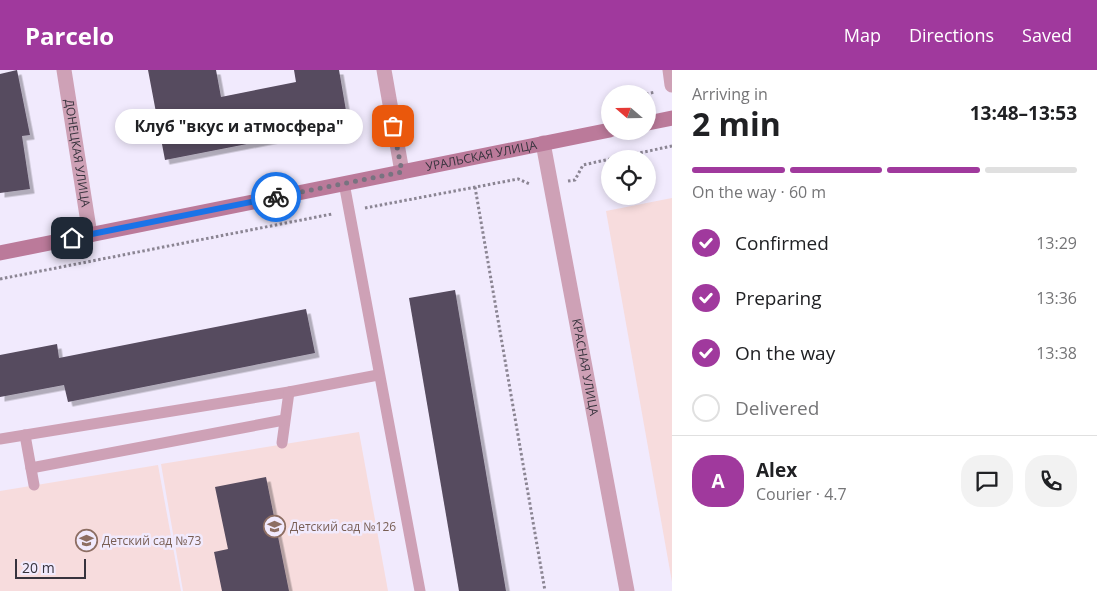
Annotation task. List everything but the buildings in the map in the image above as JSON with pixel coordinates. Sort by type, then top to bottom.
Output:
[{"type":"street","name":"ДОНЕЦКАЯ УЛИЦА","points":[[64,70],[90,235]]},
{"type":"street","points":[[384,70],[402,172]]},
{"type":"street","points":[[656,121],[672,118]]},
{"type":"street","name":"УРАЛЬСКАЯ УЛИЦА","points":[[0,253],[601,132]]},
{"type":"street","name":"КРАСНАЯ УЛИЦА","points":[[543,143],[628,591]]},
{"type":"lane","points":[[344,183],[378,374],[420,591]]},
{"type":"lane","points":[[0,439],[289,392],[378,374]]},
{"type":"lane","points":[[282,443],[289,392]]},
{"type":"lane","points":[[31,468],[284,420]]},
{"type":"lane","points":[[25,435],[34,485]]},
{"type":"path","points":[[653,150],[672,146]]},
{"type":"path","points":[[0,279],[518,179],[536,187],[551,185],[575,180],[583,165],[601,161]]},
{"type":"path","points":[[475,187],[545,591]]},
{"type":"shaded area","points":[[672,198],[672,582],[606,211],[636,205],[656,205],[656,201]]},
{"type":"shaded area","name":"Детский сад №126","points":[[359,432],[388,591],[183,591],[161,464]]},
{"type":"shaded area","name":"Детский сад №73","points":[[158,465],[181,591],[0,591],[0,491]]},
{"type":"way so far","points":[[276,197],[402,172],[393,126]]},
{"type":"place","name":"Клуб \"вкус и атмосфера\"","points":[[393,126]]},
{"type":"place","name":"Детский сад №126","points":[[274,527]]},
{"type":"place","name":"Детский сад №73","points":[[86,541]]},
{"type":"route","points":[[72,238],[276,197]]}]
